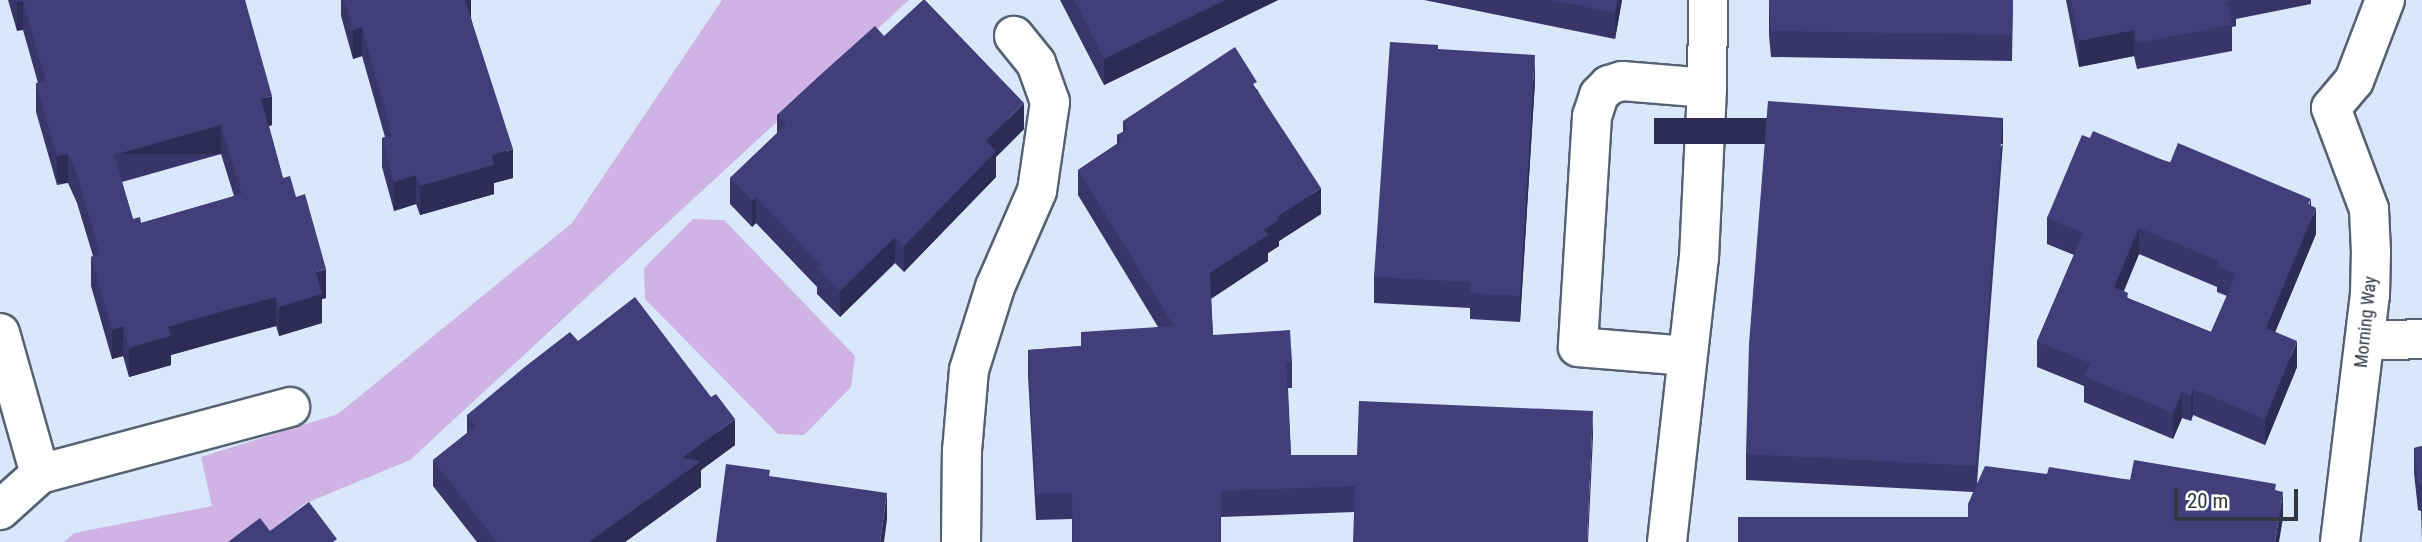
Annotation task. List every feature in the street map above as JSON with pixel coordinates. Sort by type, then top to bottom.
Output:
[{"type":"street","points":[[1667,542],[1699,258],[1707,89],[1708,0]]},
{"type":"street","name":"Morning Way","points":[[2340,542],[2371,284],[2369,209],[2331,107],[2354,81],[2385,0]]},
{"type":"street","points":[[961,542],[962,451],[969,370],[995,287],[1037,191],[1050,102],[1036,63],[1014,36]]},
{"type":"street","points":[[1687,356],[1578,347],[1592,116],[1599,95],[1609,85],[1622,81],[1707,89]]},
{"type":"street","points":[[0,333],[40,474]]},
{"type":"street","points":[[2365,341],[2422,340]]},
{"type":"street","points":[[0,510],[40,474],[290,407]]},
{"type":"shaded area","points":[[722,0],[909,0],[410,460],[304,504],[257,542],[64,542],[74,533],[212,506],[201,457],[338,414],[572,223]]},
{"type":"shaded area","points":[[693,219],[724,220],[855,356],[851,387],[804,435],[778,434],[645,299],[644,268]]},
{"type":"building","points":[[16,0],[245,0],[272,96],[261,99],[283,178],[290,176],[296,197],[305,194],[326,269],[316,272],[322,294],[279,307],[276,297],[229,309],[168,327],[171,336],[129,348],[123,326],[112,330],[91,257],[100,254],[77,174],[68,154],[57,156],[36,83],[46,81],[23,1]],"holes":[[[221,125],[242,194],[141,223],[140,217],[133,219],[114,155]]]},
{"type":"building","points":[[344,0],[465,0],[513,149],[492,155],[494,165],[420,186],[416,175],[394,182],[382,138],[392,135],[362,27],[353,30]]},
{"type":"building","points":[[923,0],[1024,103],[986,141],[996,151],[904,246],[895,237],[840,291],[817,268],[821,265],[756,197],[752,201],[730,178],[786,125],[777,115],[818,77],[875,26],[884,36]]},
{"type":"building","points":[[1074,0],[1225,0],[1104,59]]},
{"type":"building","points":[[1552,0],[1617,0],[1615,13]]},
{"type":"building","points":[[1769,0],[2013,0],[2012,35],[1771,31]]},
{"type":"building","points":[[2071,0],[2235,0],[2227,2],[2232,25],[2137,43],[2134,30],[2079,41]]},
{"type":"building","points":[[1390,42],[1438,45],[1438,49],[1535,55],[1520,296],[1470,293],[1471,282],[1374,277]]},
{"type":"building","points":[[1235,47],[1257,82],[1253,84],[1321,188],[1277,217],[1279,220],[1264,230],[1268,235],[1210,273],[1213,335],[1290,330],[1292,362],[1286,362],[1291,455],[1357,455],[1359,401],[1593,411],[1587,542],[1353,542],[1355,486],[1221,491],[1220,542],[1073,542],[1072,493],[1036,494],[1028,350],[1081,346],[1081,332],[1174,326],[1078,170],[1121,141],[1117,135],[1128,129],[1123,121]]},
{"type":"building","points":[[1768,101],[2003,118],[1976,466],[1746,454],[1749,344]]},
{"type":"building","points":[[2093,131],[2170,163],[2178,143],[2311,199],[2308,204],[2316,208],[2266,328],[2297,341],[2265,419],[2193,389],[2191,396],[2182,392],[2173,413],[2084,376],[2090,363],[2037,341],[2083,233],[2047,218],[2082,135],[2090,138]],"holes":[[[2139,228],[2219,261],[2217,266],[2236,274],[2211,332],[2127,298],[2128,293],[2114,287]]]},
{"type":"building","points":[[635,297],[711,397],[716,394],[735,419],[682,458],[701,461],[589,542],[497,542],[433,460],[476,426],[467,415],[526,366],[570,332],[578,341]]},
{"type":"building","points":[[2422,446],[2422,485],[2418,484],[2414,448]]},
{"type":"building","points":[[2134,460],[2276,484],[2275,490],[2283,492],[2275,542],[1738,542],[1738,517],[1968,517],[1968,504],[1985,466],[2047,474],[2049,467],[2130,480]]},
{"type":"building","points":[[726,464],[770,470],[769,476],[887,493],[880,542],[716,542]]},
{"type":"building","points":[[309,502],[337,539],[333,542],[228,542],[260,518],[270,531]]}]
